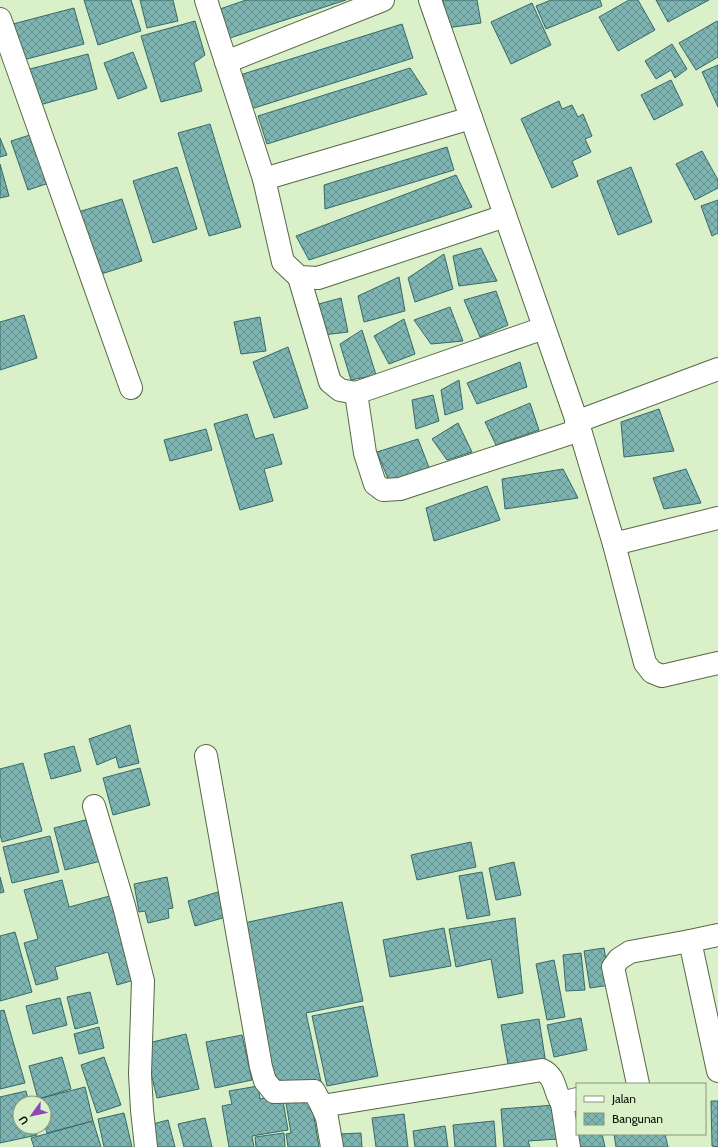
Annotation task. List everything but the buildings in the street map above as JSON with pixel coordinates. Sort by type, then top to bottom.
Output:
[{"type":"street","points":[[206,0],[264,179],[283,262],[299,277],[330,382],[340,390],[356,393],[544,328]]},
{"type":"street","points":[[226,62],[383,0]]},
{"type":"street","points":[[430,0],[578,426],[614,544],[645,663],[652,672],[662,676],[718,663]]},
{"type":"street","points":[[0,19],[131,388]]},
{"type":"street","points":[[264,179],[471,118]]},
{"type":"street","points":[[299,277],[318,278],[505,216]]},
{"type":"street","points":[[356,393],[365,453],[375,484],[383,490],[400,489],[578,426],[718,369]]},
{"type":"street","points":[[614,544],[718,518]]},
{"type":"street","points":[[206,756],[261,1067],[265,1081],[274,1092],[314,1091],[327,1118],[332,1147]]},
{"type":"street","points":[[94,806],[124,906],[143,981],[140,1074],[146,1147]]},
{"type":"street","points":[[638,1083],[613,967],[619,959],[630,952],[718,935]]},
{"type":"street","points":[[690,941],[718,1071]]},
{"type":"street","points":[[322,1106],[542,1070],[551,1076],[558,1098],[570,1101],[569,1147]]}]
